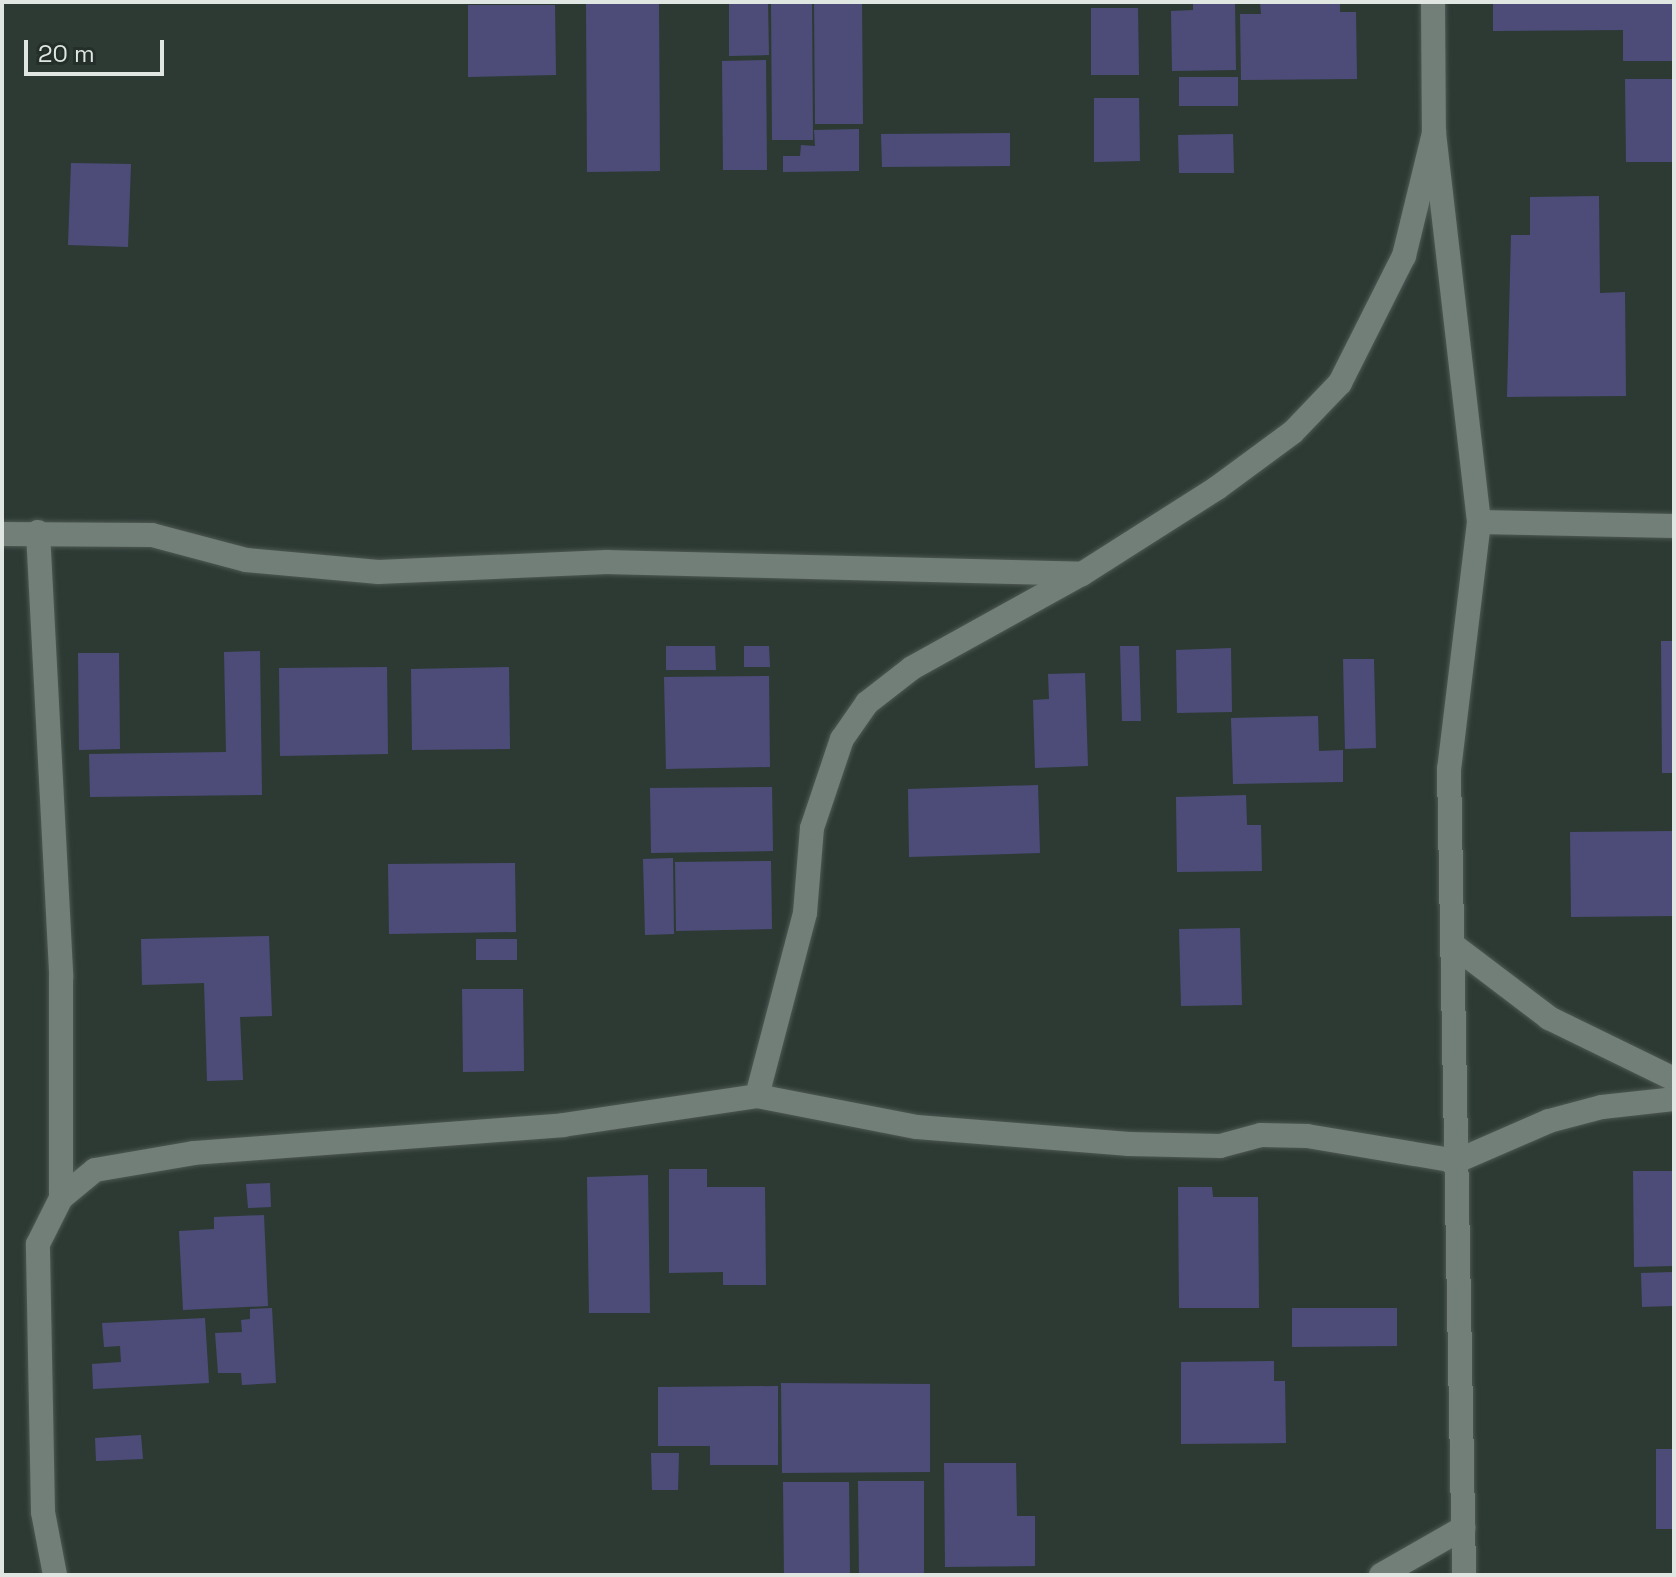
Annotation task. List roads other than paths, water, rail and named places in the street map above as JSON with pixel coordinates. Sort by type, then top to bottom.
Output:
[{"type":"street","points":[[1433,2],[1434,133],[1479,522],[1449,769],[1464,1575]]},
{"type":"street","points":[[757,1096],[805,913],[812,828],[842,739],[867,703],[912,668],[1082,574],[1217,488],[1293,432],[1340,383],[1404,256],[1434,133]]},
{"type":"street","points":[[1479,522],[1674,526]]},
{"type":"street","points":[[38,532],[61,977],[61,1198]]},
{"type":"street","points":[[2,534],[152,535],[246,560],[378,572],[607,562],[1082,574]]},
{"type":"street","points":[[1453,945],[1549,1018],[1674,1079]]},
{"type":"street","points":[[55,1575],[43,1512],[38,1244],[61,1198],[95,1170],[139,1161],[371,1136],[563,1125],[757,1096],[917,1127],[1220,1146],[1261,1135],[1307,1136],[1457,1161],[1549,1121],[1602,1107],[1674,1099]]},
{"type":"street","points":[[1381,1575],[1463,1528]]}]
